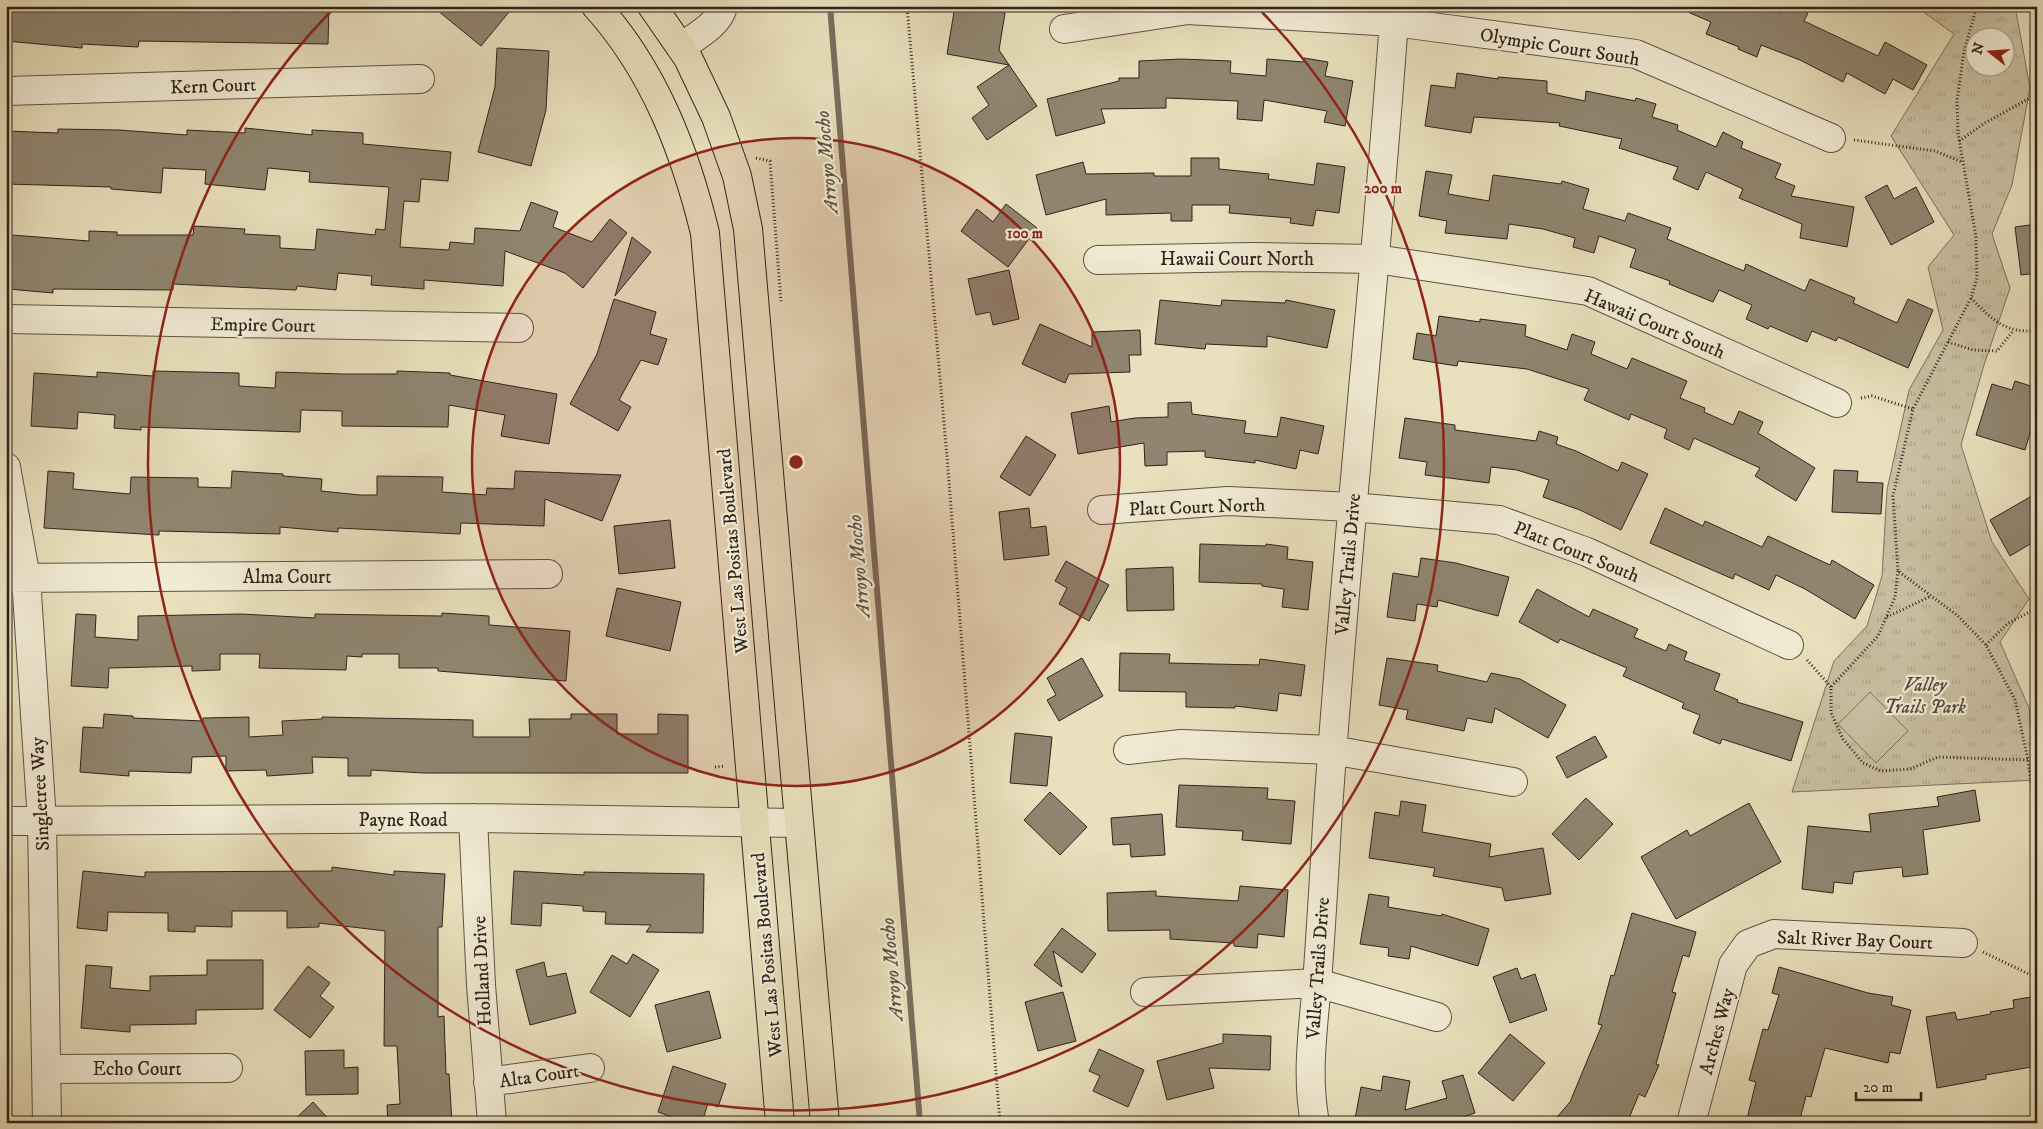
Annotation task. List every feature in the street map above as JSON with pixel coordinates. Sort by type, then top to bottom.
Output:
[{"type":"main road","name":"West Las Positas Boulevard","points":[[596,6],[644,72],[670,124],[693,184],[705,233],[780,1123]]},
{"type":"main road","points":[[652,6],[688,58],[716,117],[737,176],[748,230],[825,1123]]},
{"type":"street","points":[[681,47],[714,22],[723,6]]},
{"type":"street","name":"Olympic Court South","points":[[1064,29],[1188,10],[1394,14],[1636,54],[1831,138]]},
{"type":"street","name":"Valley Trails Drive","points":[[1315,1123],[1311,1105],[1310,1061],[1332,750],[1352,507],[1376,259],[1394,14]]},
{"type":"street","name":"Kern Court","points":[[6,91],[420,79]]},
{"type":"street","name":"Hawaii Court North","points":[[1098,260],[1252,257],[1376,259]]},
{"type":"street","name":"Hawaii Court South","points":[[1376,259],[1588,291],[1837,403]]},
{"type":"street","name":"Empire Court","points":[[6,320],[519,328]]},
{"type":"street","name":"Singletree Way","points":[[6,467],[42,822],[47,1123]]},
{"type":"street","name":"Platt Court North","points":[[1102,510],[1228,501],[1352,507]]},
{"type":"street","name":"Platt Court South","points":[[1352,507],[1499,520],[1587,552],[1788,645]]},
{"type":"street","name":"Alma Court","points":[[16,578],[548,574]]},
{"type":"street","points":[[1128,750],[1181,744],[1332,750],[1513,782]]},
{"type":"street","name":"Payne Road","points":[[6,821],[473,818],[799,824]]},
{"type":"street","name":"Holland Drive","points":[[473,818],[492,1123]]},
{"type":"street","name":"Salt River Bay Court","points":[[1748,944],[1774,934],[1963,943]]},
{"type":"street","name":"Arches Way","points":[[1692,1123],[1733,965],[1748,944]]},
{"type":"street","points":[[1145,992],[1317,983],[1437,1017]]},
{"type":"street","name":"Echo Court","points":[[46,1069],[228,1068]]},
{"type":"street","name":"Alta Court","points":[[488,1082],[590,1068]]},
{"type":"path","points":[[907,6],[948,467],[1000,1123]]},
{"type":"path","points":[[1831,687],[1878,636],[1895,597],[1898,571],[1893,496],[1913,408],[1971,298],[1977,278],[1976,237],[1960,141],[1957,100],[1964,51],[1977,6]]},
{"type":"path","points":[[1960,141],[1985,123],[2037,94]]},
{"type":"path","points":[[1831,138],[1908,146],[1935,151],[1963,162]]},
{"type":"path","points":[[1971,298],[1989,316],[2013,331],[2037,330]]},
{"type":"path","points":[[1948,342],[1973,350],[1997,351],[2013,331]]},
{"type":"path","points":[[1837,403],[1872,396],[1913,408]]},
{"type":"path","points":[[1898,571],[1958,616],[1986,645],[2015,700],[2028,760],[2037,826]]},
{"type":"path","points":[[1886,617],[1931,596]]},
{"type":"path","points":[[1986,645],[2007,624],[2037,608]]},
{"type":"path","points":[[1788,645],[1815,667],[1831,687],[1831,713],[1843,739],[1863,763],[1881,771],[1910,769],[1938,757],[2028,760]]},
{"type":"path","points":[[1963,943],[2037,978]]},
{"type":"green space","name":"Valley Trails Park","points":[[1915,6],[2015,6],[2030,88],[2012,185],[1992,234],[2010,288],[1984,365],[1961,445],[1992,542],[2029,599],[2000,642],[2029,708],[2037,780],[1792,792],[1834,661],[1867,626],[1882,576],[1887,490],[1909,390],[1943,330],[1928,267],[1954,235],[1891,136],[1954,34]]},
{"type":"green space","points":[[1870,692],[1908,731],[1876,763],[1838,724]]},
{"type":"building","points":[[55,6],[120,6],[120,9],[162,11],[177,10],[177,6],[242,6],[242,8],[262,9],[329,6],[328,44],[139,41],[138,47],[82,44],[82,48],[6,41],[6,9],[54,11]]},
{"type":"building","points":[[432,6],[514,6],[481,46]]},
{"type":"building","points":[[955,6],[1005,13],[999,50],[1037,106],[987,140],[972,118],[989,105],[977,87],[1009,65],[947,54]]},
{"type":"building","points":[[1674,6],[1765,6],[1781,13],[1784,6],[1792,6],[1808,13],[1804,21],[1878,56],[1885,42],[1927,65],[1913,90],[1893,79],[1885,94],[1847,73],[1843,82],[1800,60],[1761,45],[1757,57],[1738,49],[1739,47],[1706,34],[1711,22]]},
{"type":"building","points":[[497,48],[549,51],[546,110],[531,166],[478,152],[495,87]]},
{"type":"building","points":[[1304,58],[1328,62],[1325,76],[1353,81],[1345,126],[1324,122],[1327,111],[1264,100],[1262,121],[1237,119],[1238,101],[1166,98],[1166,108],[1101,109],[1105,123],[1056,136],[1047,99],[1119,81],[1119,78],[1139,78],[1139,61],[1181,59],[1231,61],[1230,73],[1266,76],[1267,59],[1303,62]]},
{"type":"building","points":[[1457,73],[1498,79],[1498,77],[1547,81],[1547,93],[1585,101],[1586,91],[1635,101],[1636,98],[1656,104],[1652,117],[1678,125],[1677,130],[1716,147],[1723,132],[1743,142],[1741,148],[1781,164],[1775,178],[1795,186],[1791,196],[1854,207],[1847,247],[1800,238],[1802,224],[1739,198],[1743,189],[1706,172],[1698,190],[1673,179],[1678,167],[1619,148],[1622,139],[1559,126],[1560,123],[1474,117],[1471,133],[1425,126],[1431,85],[1455,88]]},
{"type":"building","points":[[245,128],[312,135],[312,130],[363,133],[363,144],[451,152],[448,181],[421,179],[419,202],[404,201],[400,247],[449,250],[450,242],[474,244],[475,228],[520,231],[531,202],[558,212],[553,227],[592,242],[610,219],[627,233],[583,288],[565,273],[505,251],[503,286],[424,280],[424,289],[371,285],[372,276],[338,273],[336,290],[297,286],[296,290],[173,284],[173,290],[53,289],[53,293],[8,289],[12,235],[89,241],[89,231],[117,232],[117,235],[193,235],[194,226],[245,229],[244,234],[280,236],[280,248],[315,250],[317,229],[375,235],[376,229],[385,230],[389,187],[309,182],[310,172],[268,168],[265,190],[205,184],[206,170],[163,168],[161,193],[111,189],[111,187],[6,184],[6,131],[58,133],[58,129],[119,130],[187,135],[187,130],[245,133]]},
{"type":"building","points":[[1191,158],[1219,158],[1219,169],[1269,174],[1268,179],[1314,185],[1317,163],[1345,167],[1339,213],[1316,210],[1313,226],[1290,223],[1291,218],[1229,213],[1230,205],[1192,205],[1192,221],[1171,221],[1171,213],[1106,215],[1106,199],[1046,215],[1036,175],[1083,162],[1086,174],[1154,173],[1154,176],[1191,176]]},
{"type":"building","points":[[1426,171],[1452,175],[1448,194],[1489,201],[1493,175],[1561,184],[1562,181],[1589,189],[1583,209],[1625,221],[1628,213],[1671,228],[1667,239],[1744,271],[1746,264],[1805,291],[1810,279],[1855,298],[1853,303],[1897,323],[1908,299],[1933,310],[1908,368],[1838,337],[1836,341],[1812,331],[1807,342],[1770,326],[1768,329],[1746,319],[1752,305],[1719,290],[1713,302],[1669,284],[1670,281],[1630,267],[1636,249],[1599,236],[1594,253],[1573,247],[1575,238],[1543,229],[1509,224],[1507,239],[1445,233],[1447,221],[1419,216]]},
{"type":"building","points":[[1887,185],[1894,199],[1916,187],[1934,222],[1891,245],[1865,197]]},
{"type":"building","points":[[1006,204],[1037,228],[1008,267],[961,231],[977,209],[993,222]]},
{"type":"building","points":[[2037,224],[2037,273],[2021,275],[2015,227]]},
{"type":"building","points":[[632,237],[651,252],[615,296]]},
{"type":"building","points":[[1009,270],[1019,319],[993,325],[990,312],[976,315],[968,279]]},
{"type":"building","points":[[614,299],[656,312],[650,334],[667,339],[658,365],[641,360],[619,400],[631,407],[618,431],[570,404],[597,354]]},
{"type":"building","points":[[1160,300],[1221,306],[1222,300],[1285,303],[1286,300],[1335,310],[1327,348],[1267,336],[1267,347],[1206,344],[1205,349],[1155,344]]},
{"type":"building","points":[[1439,316],[1480,322],[1480,319],[1526,325],[1525,336],[1567,350],[1572,334],[1595,342],[1591,354],[1627,369],[1632,358],[1687,381],[1680,398],[1705,408],[1704,412],[1733,425],[1739,411],[1763,422],[1758,433],[1815,468],[1796,501],[1755,476],[1760,468],[1694,438],[1689,450],[1664,438],[1667,429],[1631,414],[1629,420],[1584,400],[1589,389],[1527,369],[1458,361],[1457,366],[1413,359],[1417,333],[1436,336]]},
{"type":"building","points":[[1040,324],[1092,347],[1092,332],[1140,330],[1141,355],[1129,355],[1130,372],[1069,374],[1065,383],[1022,364]]},
{"type":"building","points":[[153,371],[239,373],[239,386],[275,388],[276,372],[397,374],[397,371],[450,373],[450,375],[557,394],[549,444],[501,436],[505,415],[449,405],[448,427],[342,426],[342,411],[301,410],[300,432],[141,427],[141,430],[114,428],[115,415],[78,412],[77,429],[31,426],[34,373],[97,377],[97,372],[153,376]]},
{"type":"building","points":[[2015,381],[2037,388],[2037,410],[2025,450],[1976,435],[1992,384],[2012,390]]},
{"type":"building","points":[[1191,402],[1192,414],[1246,421],[1244,433],[1277,437],[1281,417],[1324,426],[1318,454],[1300,450],[1296,469],[1255,460],[1255,463],[1205,457],[1205,451],[1167,452],[1167,465],[1145,466],[1144,443],[1078,454],[1071,413],[1109,406],[1111,422],[1135,418],[1168,417],[1168,403]]},
{"type":"building","points":[[1405,418],[1455,425],[1455,430],[1536,441],[1539,431],[1558,437],[1556,444],[1576,451],[1618,471],[1622,462],[1648,474],[1621,530],[1580,510],[1543,497],[1549,480],[1517,470],[1491,467],[1489,483],[1425,475],[1427,462],[1399,458]]},
{"type":"building","points":[[1026,436],[1056,455],[1030,496],[1000,477]]},
{"type":"building","points":[[1834,470],[1858,471],[1857,482],[1883,483],[1881,514],[1832,512]]},
{"type":"building","points":[[48,471],[74,473],[73,489],[130,494],[131,477],[198,478],[198,487],[231,488],[232,471],[283,474],[283,476],[322,479],[321,491],[360,495],[377,495],[377,476],[443,477],[442,492],[486,495],[487,488],[514,489],[515,471],[621,475],[602,521],[545,499],[544,526],[461,523],[460,534],[338,528],[338,532],[280,527],[280,534],[159,531],[159,535],[44,528]]},
{"type":"building","points":[[2037,493],[2037,540],[2010,556],[1990,520]]},
{"type":"building","points":[[1029,508],[1031,528],[1046,526],[1049,555],[1004,560],[999,512]]},
{"type":"building","points":[[1665,508],[1703,526],[1705,521],[1762,547],[1768,536],[1830,565],[1832,560],[1874,585],[1855,619],[1805,589],[1776,575],[1769,590],[1735,574],[1733,579],[1650,543]]},
{"type":"building","points":[[670,520],[675,568],[619,574],[614,526]]},
{"type":"building","points":[[1200,544],[1266,546],[1266,544],[1288,547],[1287,559],[1313,562],[1308,610],[1282,607],[1284,589],[1262,586],[1262,584],[1199,582]]},
{"type":"building","points":[[1421,558],[1456,563],[1509,577],[1498,616],[1438,600],[1437,607],[1417,604],[1415,621],[1387,617],[1393,573],[1418,577]]},
{"type":"building","points":[[1066,561],[1109,585],[1089,621],[1059,604],[1067,588],[1055,581]]},
{"type":"building","points":[[1173,567],[1174,610],[1127,611],[1126,569]]},
{"type":"building","points":[[617,588],[681,602],[670,651],[606,636]]},
{"type":"building","points":[[1537,589],[1589,617],[1593,609],[1638,629],[1634,637],[1666,651],[1669,644],[1687,652],[1684,660],[1720,674],[1714,690],[1738,700],[1737,702],[1803,722],[1791,761],[1722,739],[1720,744],[1693,733],[1700,715],[1682,708],[1684,703],[1623,676],[1627,668],[1560,639],[1558,643],[1519,622]]},
{"type":"building","points":[[442,613],[489,616],[489,625],[570,631],[566,681],[438,671],[438,668],[399,668],[399,654],[362,654],[362,657],[347,656],[346,670],[259,668],[260,654],[220,654],[220,670],[192,671],[192,666],[109,668],[108,688],[71,686],[76,614],[96,615],[95,637],[138,640],[138,616],[241,614],[315,618],[315,614],[442,616]]},
{"type":"building","points":[[1120,653],[1170,654],[1169,663],[1259,665],[1260,659],[1305,665],[1301,696],[1279,693],[1277,711],[1235,706],[1235,708],[1186,707],[1186,692],[1119,691]]},
{"type":"building","points":[[1082,658],[1103,696],[1059,721],[1047,700],[1056,695],[1047,678]]},
{"type":"building","points":[[1387,658],[1438,665],[1437,671],[1487,682],[1491,673],[1520,679],[1566,705],[1548,738],[1495,708],[1492,723],[1467,718],[1464,731],[1406,719],[1408,710],[1379,705]]},
{"type":"building","points":[[104,714],[133,716],[133,718],[203,721],[203,718],[249,717],[249,737],[283,735],[282,721],[322,719],[322,717],[473,720],[473,737],[530,737],[529,719],[571,719],[571,714],[617,714],[617,734],[658,734],[658,714],[688,715],[688,773],[424,773],[371,770],[371,776],[348,776],[348,758],[312,757],[313,773],[267,776],[266,770],[226,771],[226,756],[192,757],[191,773],[129,771],[129,776],[80,772],[83,727],[103,728]]},
{"type":"building","points":[[1015,733],[1052,737],[1047,786],[1010,783]]},
{"type":"building","points":[[1595,736],[1607,757],[1567,778],[1556,757]]},
{"type":"building","points":[[1179,785],[1268,788],[1267,799],[1295,801],[1291,844],[1242,840],[1243,831],[1176,827]]},
{"type":"building","points":[[1975,790],[1980,821],[1923,830],[1928,874],[1903,877],[1902,867],[1854,872],[1852,884],[1834,882],[1833,893],[1802,889],[1808,826],[1871,832],[1869,814],[1939,806],[1937,797]]},
{"type":"building","points":[[1050,792],[1087,827],[1060,855],[1024,820]]},
{"type":"building","points":[[1586,798],[1613,824],[1579,860],[1552,834]]},
{"type":"building","points":[[1401,801],[1426,805],[1422,832],[1491,844],[1489,857],[1543,848],[1551,894],[1505,901],[1502,888],[1433,876],[1435,868],[1369,858],[1375,812],[1399,816]]},
{"type":"building","points":[[1749,803],[1781,862],[1676,919],[1641,857],[1687,830],[1690,836]]},
{"type":"building","points":[[1162,814],[1165,855],[1131,857],[1130,844],[1113,845],[1111,818]]},
{"type":"building","points":[[332,867],[394,875],[394,871],[445,874],[442,927],[438,927],[438,1017],[444,1016],[446,1074],[449,1074],[452,1123],[388,1123],[387,1105],[400,1104],[397,1046],[384,1046],[385,931],[319,923],[319,927],[287,928],[287,911],[232,911],[232,927],[195,926],[195,932],[168,931],[168,913],[108,912],[107,931],[77,928],[83,871],[145,877],[145,872],[332,871]]},
{"type":"building","points":[[514,871],[584,875],[584,872],[704,874],[703,933],[646,932],[651,925],[605,924],[606,912],[583,911],[583,906],[542,903],[541,926],[511,924]]},
{"type":"building","points":[[1240,886],[1288,890],[1284,937],[1258,934],[1257,948],[1234,946],[1234,943],[1170,939],[1170,930],[1108,931],[1107,893],[1156,891],[1156,896],[1238,901]]},
{"type":"building","points":[[1369,894],[1389,897],[1388,907],[1441,916],[1442,914],[1489,929],[1478,966],[1411,946],[1409,959],[1388,956],[1389,948],[1360,944]]},
{"type":"building","points":[[1632,913],[1696,932],[1689,957],[1683,955],[1672,992],[1676,993],[1656,1064],[1659,1065],[1645,1097],[1639,1094],[1627,1123],[1552,1123],[1570,1102],[1602,1025],[1598,1024],[1611,975],[1614,976]]},
{"type":"building","points":[[1062,928],[1096,954],[1082,973],[1053,951],[1062,987],[1034,965]]},
{"type":"building","points":[[633,954],[659,970],[630,1017],[590,992],[612,955],[627,964]]},
{"type":"building","points":[[207,960],[263,960],[263,1009],[196,1010],[196,1024],[130,1025],[130,1032],[81,1028],[86,965],[112,967],[110,988],[150,991],[150,976],[207,975]]},
{"type":"building","points":[[544,962],[547,977],[566,973],[576,1013],[530,1025],[516,970]]},
{"type":"building","points":[[308,966],[330,983],[320,996],[334,1007],[310,1038],[274,1010]]},
{"type":"building","points":[[1779,967],[1868,993],[1893,997],[1891,1005],[1911,1010],[1900,1054],[1890,1052],[1888,1063],[1825,1048],[1811,1097],[1806,1096],[1799,1123],[1746,1123],[1756,1082],[1749,1080],[1763,1029],[1768,1030],[1779,995],[1772,993]]},
{"type":"building","points":[[1517,968],[1521,979],[1535,974],[1547,1010],[1510,1023],[1493,977]]},
{"type":"building","points":[[709,991],[721,1038],[667,1052],[655,1005]]},
{"type":"building","points":[[1063,992],[1076,1041],[1038,1051],[1025,1002]]},
{"type":"building","points":[[2037,996],[2037,1066],[1986,1075],[1986,1079],[1937,1088],[1926,1017],[1955,1012],[1957,1020],[1991,1014],[1990,1012],[2014,1008],[2013,1000]]},
{"type":"building","points":[[1223,1034],[1271,1036],[1270,1070],[1209,1068],[1214,1088],[1167,1100],[1157,1061],[1223,1043]]},
{"type":"building","points":[[1510,1034],[1545,1063],[1513,1101],[1478,1073]]},
{"type":"building","points":[[1099,1049],[1144,1070],[1128,1107],[1093,1091],[1100,1076],[1089,1071]]},
{"type":"building","points":[[344,1050],[344,1068],[358,1067],[358,1094],[306,1095],[305,1051]]},
{"type":"building","points":[[673,1066],[726,1084],[718,1107],[708,1103],[702,1123],[689,1123],[658,1112]]},
{"type":"building","points":[[1463,1075],[1475,1113],[1457,1119],[1458,1123],[1375,1123],[1355,1119],[1361,1087],[1381,1091],[1383,1076],[1410,1081],[1405,1110],[1447,1098],[1442,1081]]},
{"type":"building","points":[[313,1102],[332,1123],[291,1123]]},
{"type":"waterway","name":"Arroyo Mocho","points":[[830,6],[920,1123]]}]
